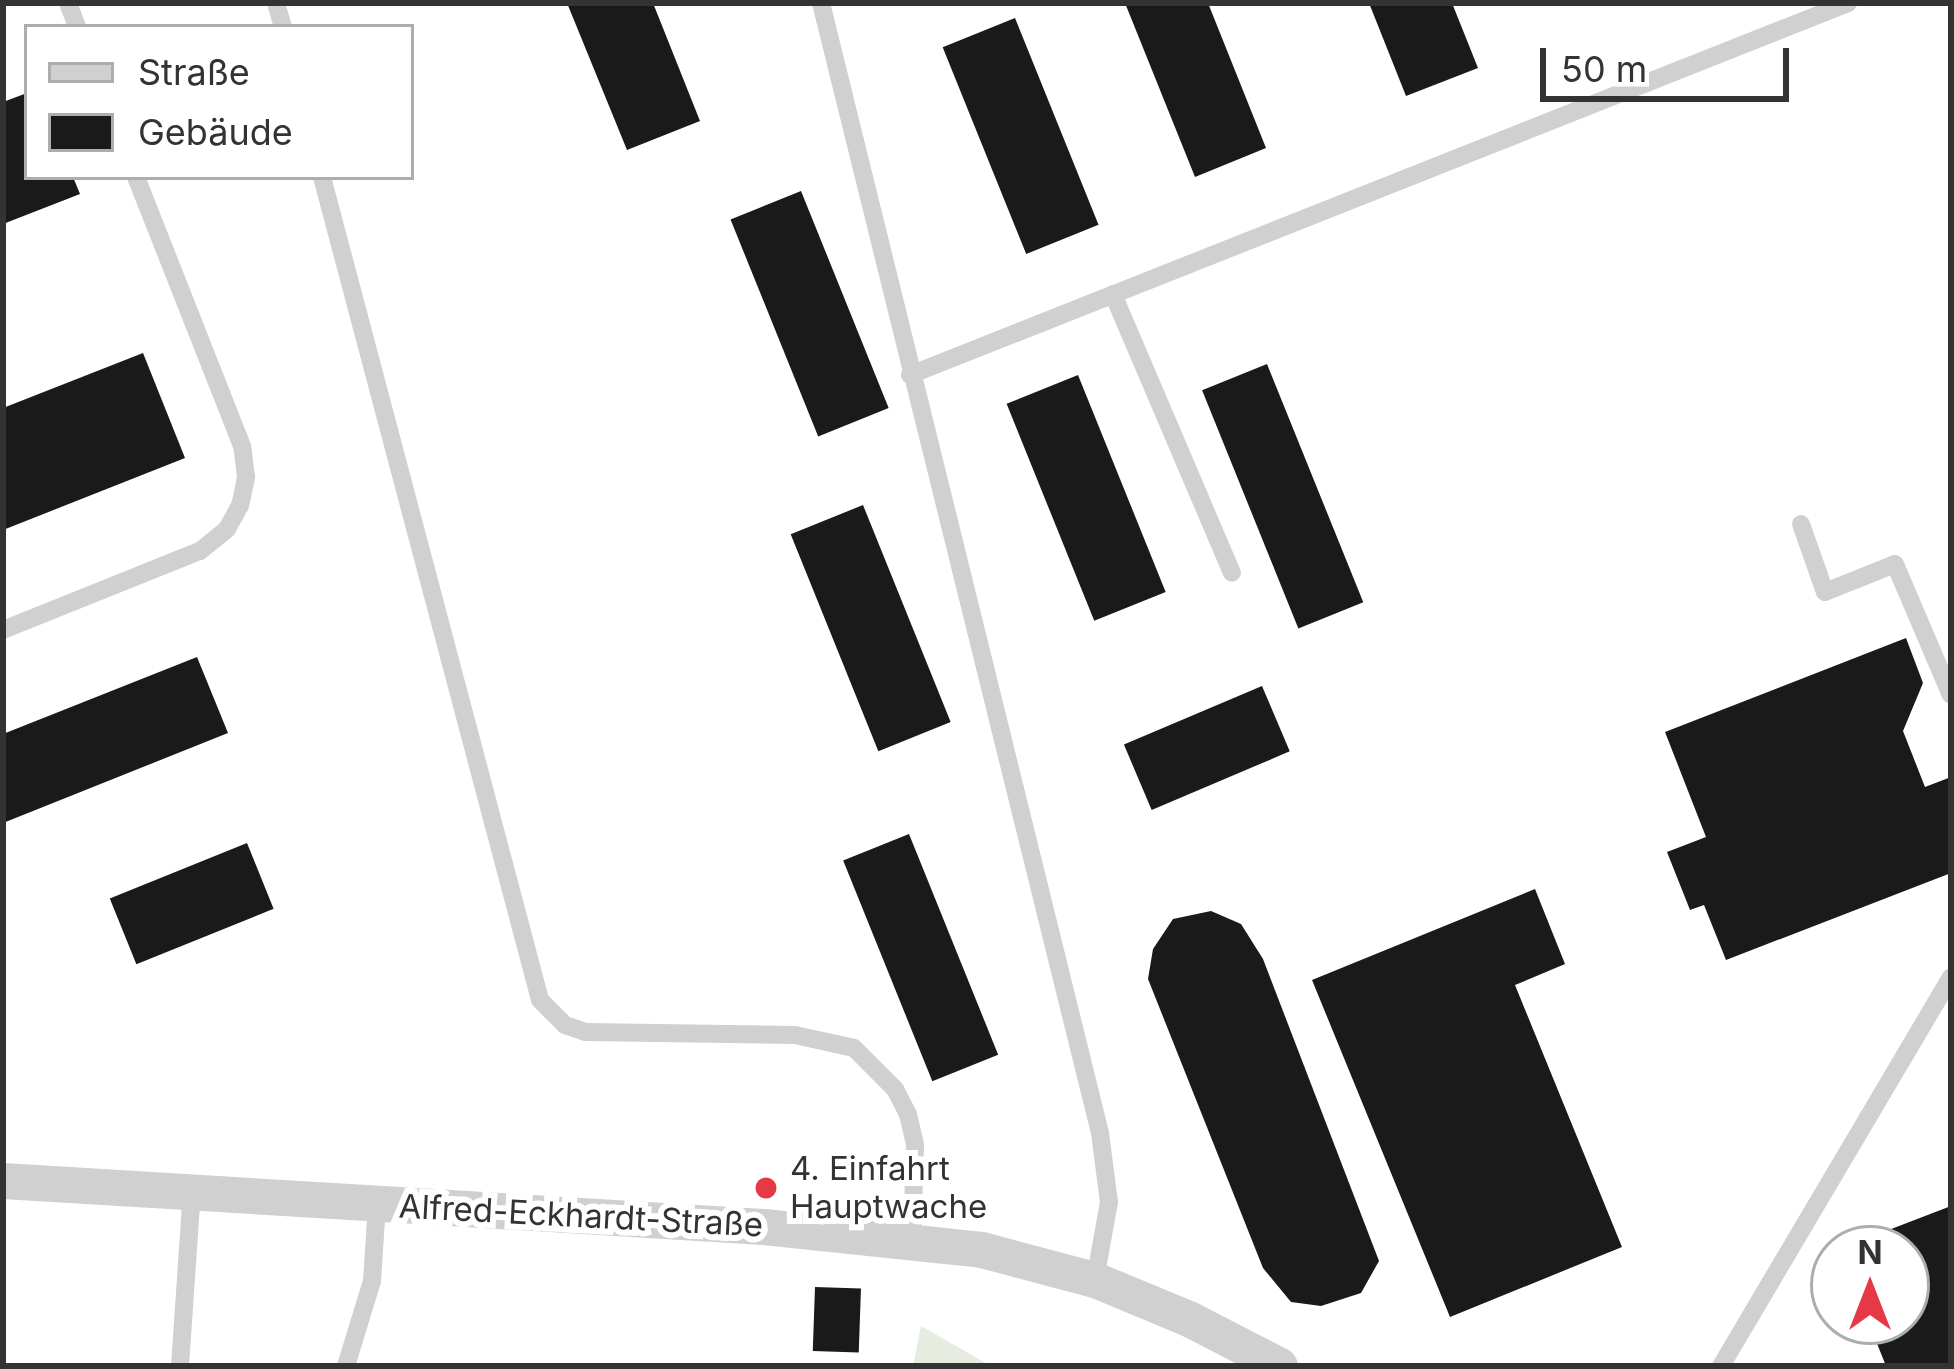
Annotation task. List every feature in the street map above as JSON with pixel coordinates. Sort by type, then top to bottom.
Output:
[{"type":"street","name":"Alfred-Eckhardt-Straße","points":[[3,1181],[912,1241],[1051,1264],[1095,1280],[1270,1364]]},
{"type":"lane","points":[[820,3],[1100,1132],[1109,1202],[1095,1280]]},
{"type":"lane","points":[[910,375],[1848,3]]},
{"type":"lane","points":[[3,630],[200,551],[226,529],[240,506],[246,477],[242,446],[137,180]]},
{"type":"lane","points":[[323,180],[540,1000],[566,1024],[585,1032],[795,1035],[854,1048],[895,1089],[908,1114],[915,1145],[912,1241]]},
{"type":"lane","points":[[1113,294],[1232,573]]},
{"type":"lane","points":[[1801,524],[1826,592],[1895,564],[1951,695]]},
{"type":"lane","points":[[1721,1366],[1951,977]]},
{"type":"lane","points":[[180,1366],[192,1192]]},
{"type":"lane","points":[[346,1366],[372,1281],[377,1204]]},
{"type":"shaded area","points":[[921,1326],[991,1366],[913,1366]]},
{"type":"building","points":[[567,3],[653,3],[700,121],[627,150]]},
{"type":"building","points":[[1125,3],[1208,3],[1266,148],[1195,177]]},
{"type":"building","points":[[1369,3],[1452,3],[1478,68],[1406,96]]},
{"type":"building","points":[[1015,18],[1099,225],[1026,254],[943,47]]},
{"type":"building","points":[[24,94],[24,180],[74,180],[80,194],[3,224],[3,102]]},
{"type":"building","points":[[801,191],[889,408],[818,436],[731,219]]},
{"type":"building","points":[[143,353],[185,458],[3,530],[3,408]]},
{"type":"building","points":[[1267,364],[1363,602],[1298,629],[1202,390]]},
{"type":"building","points":[[1078,375],[1166,592],[1094,621],[1007,404]]},
{"type":"building","points":[[863,505],[951,722],[878,751],[791,534]]},
{"type":"building","points":[[1906,638],[1923,683],[1903,731],[1925,787],[1951,777],[1951,873],[1726,960],[1704,905],[1690,910],[1667,852],[1706,837],[1665,732]]},
{"type":"building","points":[[197,657],[228,733],[3,823],[3,734]]},
{"type":"building","points":[[1262,686],[1290,751],[1152,810],[1124,745]]},
{"type":"building","points":[[909,834],[998,1055],[932,1081],[843,861]]},
{"type":"building","points":[[247,843],[274,909],[136,964],[110,898]]},
{"type":"building","points":[[1535,889],[1565,964],[1515,985],[1622,1247],[1450,1317],[1312,980]]},
{"type":"building","points":[[1211,911],[1241,924],[1263,959],[1379,1261],[1361,1293],[1321,1306],[1291,1302],[1263,1268],[1148,979],[1153,949],[1173,919]]},
{"type":"building","points":[[1951,1206],[1951,1366],[1886,1366],[1878,1345],[1930,1345],[1930,1225],[1902,1225]]},
{"type":"building","points":[[815,1287],[861,1289],[859,1353],[813,1351]]},
{"type":"place","name":"4. Einfahrt Hauptwache","points":[[766,1188]]}]
